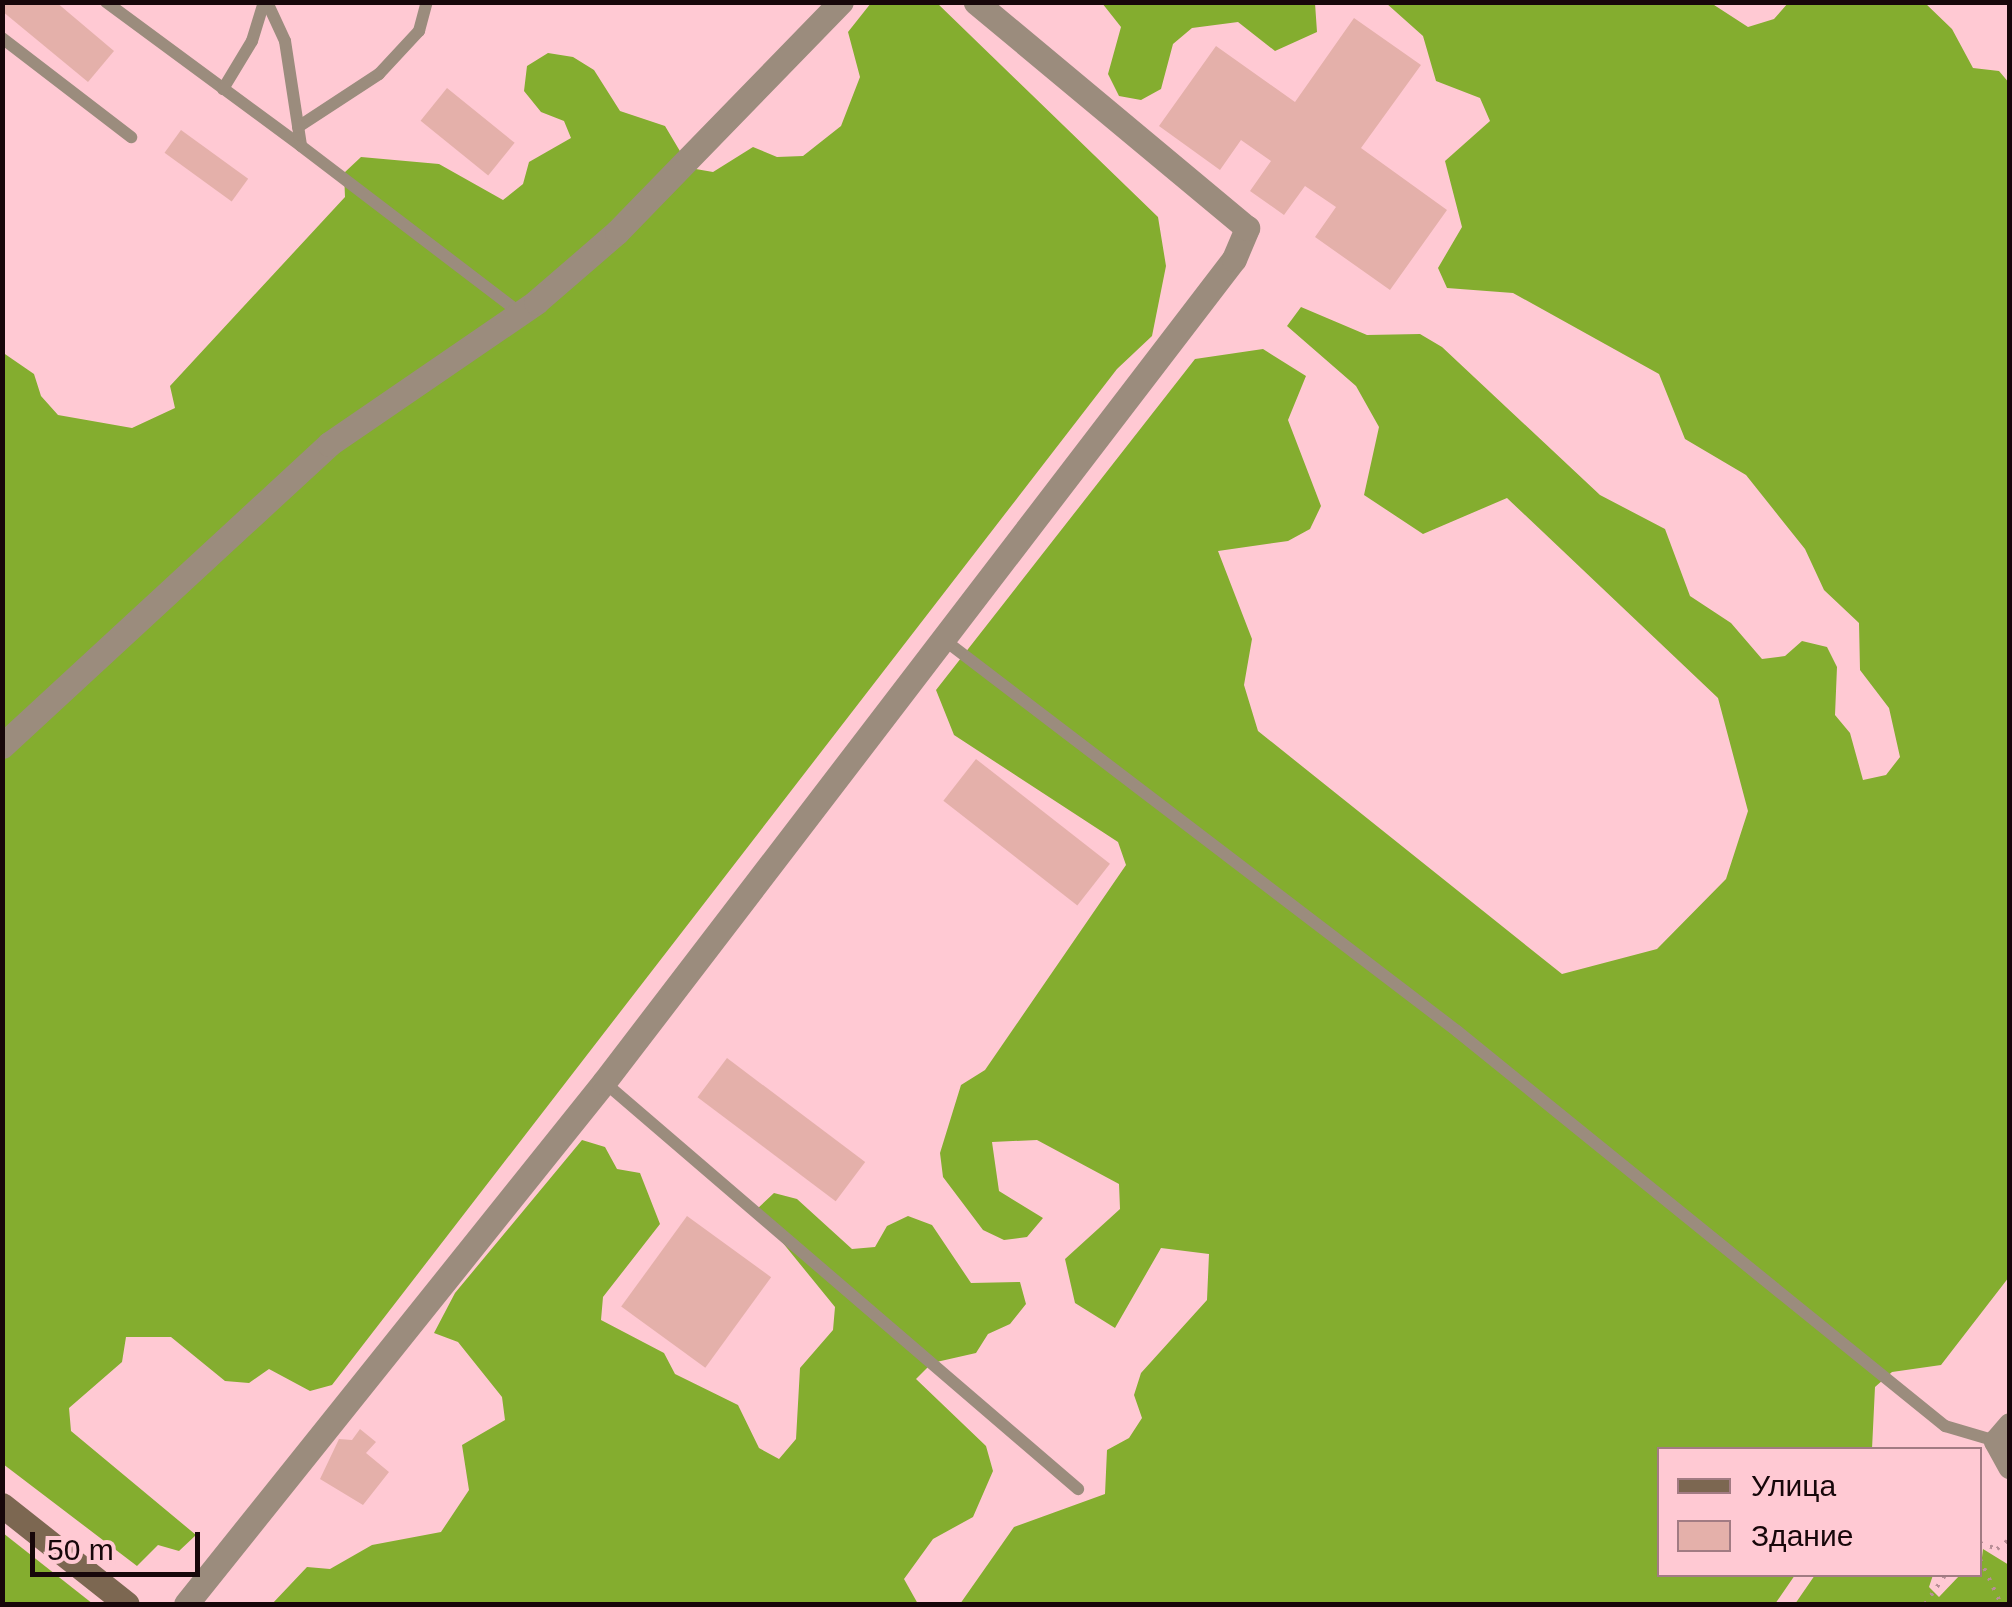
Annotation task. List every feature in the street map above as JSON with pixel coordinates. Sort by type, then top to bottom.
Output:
[{"type":"street","points":[[2,746],[330,444],[519,312],[617,232],[840,2]]},
{"type":"street","points":[[186,1604],[604,1082],[1234,259],[1247,228],[976,2]]},
{"type":"street","points":[[2003,1433],[2010,1466]]},
{"type":"street","points":[[2,1505],[127,1604]]},
{"type":"lane","points":[[106,2],[519,312]]},
{"type":"lane","points":[[223,89],[252,40],[266,2]]},
{"type":"lane","points":[[266,2],[285,41],[301,146]]},
{"type":"lane","points":[[298,127],[379,74],[419,31],[427,2]]},
{"type":"lane","points":[[2,38],[132,136]]},
{"type":"lane","points":[[941,638],[1457,1031],[1946,1426],[2003,1433]]},
{"type":"lane","points":[[604,1082],[1078,1488]]},
{"type":"path","points":[[1982,1544],[1997,1549],[2010,1539]]},
{"type":"path","points":[[1982,1563],[2001,1604]]},
{"type":"path","points":[[1924,1604],[1944,1577]]},
{"type":"green space","points":[[871,3],[937,3],[1158,217],[1166,266],[1152,336],[1117,369],[332,1385],[310,1391],[269,1369],[249,1383],[225,1381],[171,1337],[126,1337],[122,1362],[69,1408],[71,1431],[196,1535],[179,1551],[158,1545],[137,1566],[3,1464],[2,352],[34,374],[41,396],[58,415],[132,428],[175,408],[170,386],[345,197],[344,173],[361,157],[439,164],[503,200],[523,184],[529,162],[571,138],[564,121],[541,112],[524,91],[527,66],[548,53],[573,57],[594,70],[620,111],[665,126],[690,168],[713,172],[753,147],[777,157],[803,156],[841,126],[860,77],[848,32]]},
{"type":"green space","points":[[1102,3],[1315,3],[1317,32],[1275,51],[1238,22],[1192,28],[1173,44],[1161,89],[1141,100],[1119,96],[1108,74],[1121,27]]},
{"type":"green space","points":[[1386,3],[1711,3],[1748,27],[1774,19],[1788,3],[1925,3],[1952,29],[1973,68],[1999,71],[2010,84],[2009,1277],[1941,1365],[1892,1372],[1875,1387],[1872,1447],[1657,1447],[1657,1577],[1794,1577],[1775,1604],[960,1604],[1014,1527],[1105,1494],[1107,1450],[1129,1438],[1142,1418],[1134,1395],[1141,1373],[1207,1300],[1209,1254],[1161,1248],[1115,1328],[1075,1303],[1065,1259],[1120,1209],[1119,1184],[1037,1140],[992,1142],[999,1191],[1043,1218],[1027,1237],[1004,1240],[983,1230],[943,1177],[940,1153],[961,1085],[985,1070],[1126,865],[1118,842],[954,735],[936,690],[1195,359],[1263,349],[1306,376],[1288,420],[1321,506],[1310,529],[1288,541],[1218,551],[1252,639],[1244,685],[1258,731],[1562,974],[1657,949],[1726,879],[1748,811],[1718,698],[1507,498],[1423,534],[1364,495],[1379,427],[1356,386],[1287,326],[1301,307],[1367,335],[1420,334],[1442,347],[1600,495],[1665,529],[1690,596],[1731,623],[1762,659],[1785,656],[1802,641],[1827,647],[1837,667],[1835,715],[1850,733],[1863,780],[1886,775],[1900,757],[1889,708],[1860,670],[1859,623],[1824,590],[1805,549],[1746,475],[1685,439],[1659,374],[1513,293],[1447,288],[1438,268],[1462,227],[1445,161],[1490,121],[1480,98],[1436,81],[1423,36]]},
{"type":"green space","points":[[582,1140],[605,1147],[617,1169],[640,1173],[660,1224],[603,1297],[601,1320],[664,1353],[675,1374],[738,1405],[759,1448],[779,1459],[796,1439],[800,1368],[833,1330],[835,1307],[756,1210],[774,1193],[797,1199],[852,1249],[875,1247],[887,1226],[908,1216],[932,1225],[971,1283],[1020,1282],[1026,1304],[1010,1324],[988,1334],[976,1353],[932,1363],[916,1379],[986,1446],[993,1471],[973,1517],[933,1539],[904,1579],[918,1604],[272,1604],[307,1567],[330,1569],[372,1545],[441,1532],[469,1490],[462,1445],[505,1420],[502,1397],[458,1342],[434,1333],[455,1293]]},
{"type":"green space","points":[[3,1533],[93,1604],[3,1604]]},
{"type":"green space","points":[[1983,1549],[2009,1565],[2009,1604],[1795,1604],[1814,1577],[1932,1577],[1929,1587],[1939,1597],[1958,1577],[1982,1577]]},
{"type":"building","points":[[2,2],[56,2],[114,51],[88,82],[2,11]]},
{"type":"building","points":[[1354,18],[1421,65],[1361,148],[1447,210],[1390,290],[1315,237],[1336,207],[1305,186],[1284,215],[1250,191],[1271,161],[1241,140],[1220,170],[1159,126],[1216,46],[1295,102]]},
{"type":"building","points":[[447,88],[515,143],[488,175],[421,121]]},
{"type":"building","points":[[181,130],[248,179],[232,201],[165,153]]},
{"type":"building","points":[[976,759],[1110,864],[1077,905],[943,801]]},
{"type":"building","points":[[727,1058],[865,1162],[836,1201],[698,1097]]},
{"type":"building","points":[[687,1216],[771,1277],[705,1368],[621,1307]]},
{"type":"building","points":[[360,1429],[376,1442],[366,1453],[389,1472],[363,1505],[320,1479],[339,1439],[352,1440]]}]
